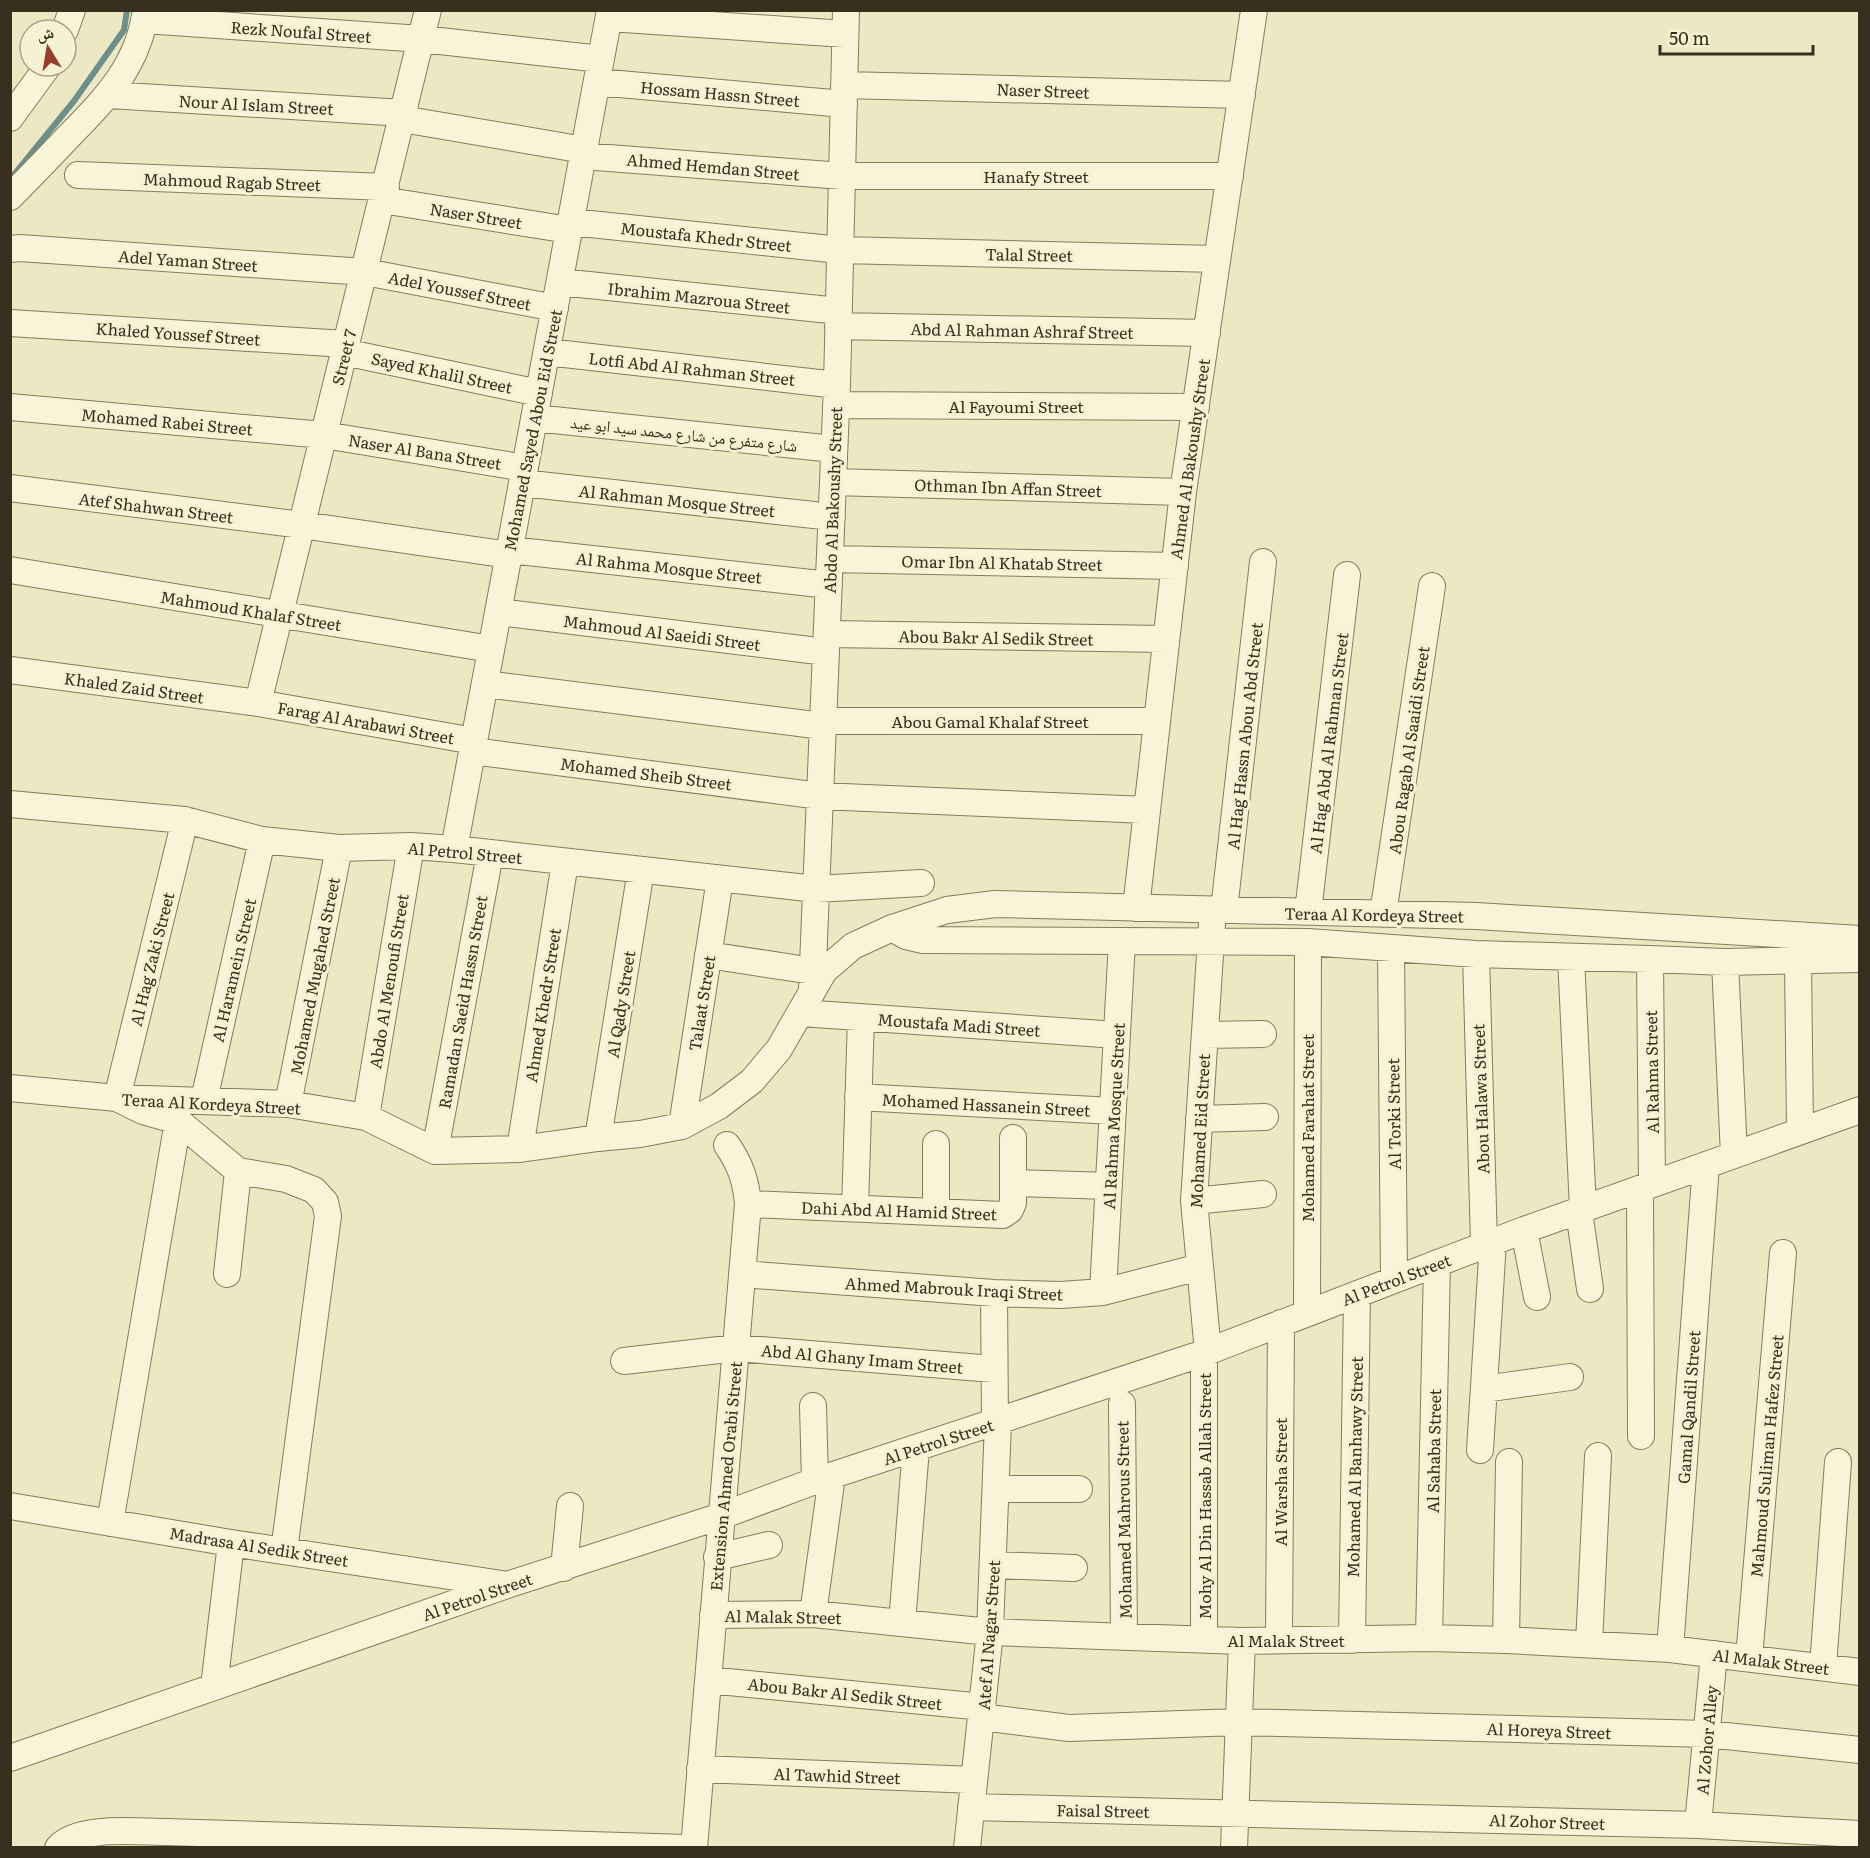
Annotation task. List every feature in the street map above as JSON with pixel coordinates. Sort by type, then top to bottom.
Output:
[{"type":"street","name":"Street 7","points":[[258,703],[428,10]]},
{"type":"street","name":"Ahmed Al Bakoushy Street","points":[[1136,908],[1183,492],[1254,10]]},
{"type":"street","points":[[610,14],[846,22]]},
{"type":"street","name":"Mohamed Sayed Abou Eid Street","points":[[454,849],[610,14]]},
{"type":"street","name":"Rezk Noufal Street","points":[[145,15],[422,39],[599,70]]},
{"type":"street","points":[[10,197],[109,95],[125,73],[137,47],[145,15]]},
{"type":"street","name":"Abdo Al Bakoushy Street","points":[[813,980],[839,319],[846,22]]},
{"type":"street","name":"Hossam Hassn Street","points":[[599,70],[844,94]]},
{"type":"street","points":[[10,118],[39,78]]},
{"type":"street","name":"Naser Street","points":[[844,94],[1242,95]]},
{"type":"street","name":"Nour Al Islam Street","points":[[109,95],[403,116],[584,153]]},
{"type":"street","name":"Ahmed Hemdan Street","points":[[584,153],[842,176]]},
{"type":"street","name":"Mahmoud Ragab Street","points":[[78,176],[384,194]]},
{"type":"street","name":"Hanafy Street","points":[[842,176],[1230,176]]},
{"type":"street","name":"Naser Street","points":[[384,194],[570,226]]},
{"type":"street","name":"Moustafa Khedr Street","points":[[570,226],[840,250]]},
{"type":"street","name":"Adel Yaman Street","points":[[10,249],[365,272]]},
{"type":"street","name":"Talal Street","points":[[840,250],[1217,259]]},
{"type":"street","name":"Adel Youssef Street","points":[[365,272],[555,308]]},
{"type":"street","name":"Ibrahim Mazroua Street","points":[[560,282],[839,319]]},
{"type":"street","name":"Abd Al Rahman Ashraf Street","points":[[839,319],[1207,333]]},
{"type":"street","name":"Khaled Youssef Street","points":[[10,323],[345,348]]},
{"type":"street","name":"Sayed Khalil Street","points":[[345,348],[539,393]]},
{"type":"street","name":"Lotfi Abd Al Rahman Street","points":[[546,352],[836,395]]},
{"type":"street","name":"Al Fayoumi Street","points":[[836,395],[1196,407]]},
{"type":"street","name":"Mohamed Rabei Street","points":[[10,407],[324,435]]},
{"type":"street","name":"شارع متفرع من شارع محمد سيد ابو عيد","points":[[534,418],[834,449]]},
{"type":"street","name":"Naser Al Bana Street","points":[[324,435],[524,475]]},
{"type":"street","name":"Al Rahman Mosque Street","points":[[524,475],[832,517]]},
{"type":"street","name":"Othman Ibn Affan Street","points":[[833,482],[1183,492]]},
{"type":"street","name":"Atef Shahwan Street","points":[[10,488],[302,525]]},
{"type":"street","name":"Al Rahma Mosque Street","points":[[302,525],[509,552],[829,585]]},
{"type":"street","name":"Omar Ibn Al Khatab Street","points":[[830,559],[1174,566]]},
{"type":"street","name":"Al Hag Hassn Abou Abd Street","points":[[1219,910],[1263,562]]},
{"type":"street","name":"Mahmoud Khalaf Street","points":[[10,570],[491,649]]},
{"type":"street","name":"Al Hag Abd Al Rahman Street","points":[[1308,912],[1347,575]]},
{"type":"street","name":"Abou Ragab Al Saaidi Street","points":[[1383,914],[1432,585]]},
{"type":"street","name":"Mahmoud Al Saeidi Street","points":[[498,612],[826,643]]},
{"type":"street","name":"Abou Bakr Al Sedik Street","points":[[826,643],[1166,639]]},
{"type":"street","name":"Khaled Zaid Street","points":[[10,670],[258,703]]},
{"type":"street","name":"Abou Gamal Khalaf Street","points":[[485,684],[823,723],[1157,721]]},
{"type":"street","name":"Farag Al Arabawi Street","points":[[258,703],[473,746]]},
{"type":"street","name":"Mohamed Sheib Street","points":[[473,746],[820,796],[1147,810]]},
{"type":"street","name":"Al Petrol Street","points":[[10,804],[185,820],[262,840],[339,848],[411,846],[454,849],[816,890],[921,883]]},
{"type":"street","name":"Al Hag Zaki Street","points":[[117,1098],[185,820]]},
{"type":"street","name":"Al Haramein Street","points":[[204,1100],[262,840]]},
{"type":"street","name":"Abdo Al Menoufi Street","points":[[366,1117],[411,846]]},
{"type":"street","name":"Mohamed Mugahed Street","points":[[288,1104],[339,848]]},
{"type":"street","name":"Ramadan Saeid Hassn Street","points":[[435,1151],[490,854]]},
{"type":"street","name":"Ahmed Khedr Street","points":[[520,1149],[565,862]]},
{"type":"street","name":"Al Qady Street","points":[[598,1138],[641,870]]},
{"type":"street","name":"Talaat Street","points":[[682,1126],[720,879]]},
{"type":"street","name":"Teraa Al Kordeya Street","points":[[10,1089],[117,1098],[288,1104],[366,1117],[435,1151],[520,1149],[640,1134],[682,1126],[719,1106],[752,1081],[779,1049],[801,1013],[813,980],[853,946],[892,928],[947,910],[995,904],[1476,916],[1860,939]]},
{"type":"street","name":"Mohamed Eid Street","points":[[1206,1352],[1194,1201],[1211,941],[1219,910]]},
{"type":"street","name":"Teraa Al Kordeya Street","points":[[892,928],[906,936],[923,940],[1308,942],[1476,954],[1725,962],[1860,959]]},
{"type":"street","name":"Al Rahma Mosque Street","points":[[1103,1292],[1122,941]]},
{"type":"street","name":"Mohamed Farahat Street","points":[[1306,1313],[1308,942]]},
{"type":"street","name":"Al Torki Street","points":[[1391,948],[1394,1280]]},
{"type":"street","name":"Abou Halawa Street","points":[[1476,954],[1489,1243],[1480,1450]]},
{"type":"street","points":[[708,955],[813,980]]},
{"type":"street","points":[[1571,957],[1581,1210],[1590,1289]]},
{"type":"street","name":"Al Rahma Street","points":[[1641,1436],[1650,959]]},
{"type":"street","points":[[1798,961],[1800,1130]]},
{"type":"street","points":[[1725,962],[1734,1155]]},
{"type":"street","name":"Moustafa Madi Street","points":[[801,1013],[1117,1035]]},
{"type":"street","points":[[855,1208],[861,1017]]},
{"type":"street","points":[[1205,1035],[1263,1034]]},
{"type":"street","name":"Mohamed Hassanein Street","points":[[858,1097],[1113,1111]]},
{"type":"street","points":[[117,1098],[143,1111],[178,1121],[238,1171],[286,1179],[314,1190],[325,1202],[328,1216],[284,1551]]},
{"type":"street","name":"Al Petrol Street","points":[[10,1758],[507,1585],[721,1516],[823,1479],[1206,1352],[1524,1230],[1860,1110]]},
{"type":"street","points":[[1199,1119],[1265,1117]]},
{"type":"street","points":[[110,1522],[178,1121]]},
{"type":"street","name":"Dahi Abd Al Hamid Street","points":[[748,1204],[1007,1214],[1013,1203],[1013,1138]]},
{"type":"street","points":[[936,1144],[936,1212]]},
{"type":"street","name":"Extension Ahmed Orabi Street","points":[[694,1848],[748,1204],[746,1183],[739,1162],[727,1145]]},
{"type":"street","name":"Gamal Qandil Street","points":[[1670,1649],[1706,1165]]},
{"type":"street","points":[[227,1274],[238,1171]]},
{"type":"street","points":[[1013,1183],[1109,1186]]},
{"type":"street","points":[[1194,1201],[1263,1194]]},
{"type":"street","points":[[1524,1230],[1538,1297]]},
{"type":"street","name":"Mahmoud Suliman Hafez Street","points":[[1749,1658],[1783,1253]]},
{"type":"street","name":"Al Sahaba Street","points":[[1429,1638],[1437,1263]]},
{"type":"street","name":"Ahmed Mabrouk Iraqi Street","points":[[742,1274],[994,1293],[1061,1295],[1103,1292],[1200,1267]]},
{"type":"street","name":"Atef Al Nagar Street","points":[[967,1848],[990,1632],[996,1489],[994,1293]]},
{"type":"street","name":"Mohamed Al Banhawy Street","points":[[1352,1640],[1356,1294]]},
{"type":"street","name":"Al Warsha Street","points":[[1279,1640],[1281,1323]]},
{"type":"street","name":"Abd Al Ghany Imam Street","points":[[624,1361],[736,1348],[993,1369]]},
{"type":"street","name":"Mohy Al Din Hassab Allah Street","points":[[1204,1639],[1206,1352]]},
{"type":"street","points":[[1484,1389],[1570,1377]]},
{"type":"street","name":"Mohamed Mahrous Street","points":[[1122,1404],[1124,1636]]},
{"type":"street","points":[[813,1406],[823,1479],[813,1614]]},
{"type":"street","points":[[902,1623],[916,1448]]},
{"type":"street","points":[[1589,1644],[1598,1456]]},
{"type":"street","points":[[1506,1640],[1509,1462]]},
{"type":"street","points":[[1823,1667],[1838,1462]]},
{"type":"street","points":[[996,1489],[1079,1489]]},
{"type":"street","name":"Madrasa Al Sedik Street","points":[[10,1506],[231,1543],[507,1585]]},
{"type":"street","points":[[564,1568],[570,1506]]},
{"type":"street","points":[[214,1687],[231,1543]]},
{"type":"street","points":[[717,1557],[770,1545]]},
{"type":"street","points":[[993,1565],[1074,1568]]},
{"type":"street","name":"Al Malak Street","points":[[713,1615],[813,1614],[990,1632],[1242,1641],[1429,1638],[1589,1644],[1670,1649],[1860,1672]]},
{"type":"street","points":[[1234,1848],[1242,1641]]},
{"type":"street","name":"Al Zohor Alley","points":[[1698,1825],[1714,1654]]},
{"type":"street","name":"Abou Bakr Al Sedik Street","points":[[708,1680],[982,1712],[1069,1728],[1238,1722]]},
{"type":"street","name":"Al Horeya Street","points":[[1238,1722],[1707,1734],[1860,1750]]},
{"type":"street","name":"Al Tawhid Street","points":[[700,1769],[974,1780]]},
{"type":"street","name":"Faisal Street","points":[[971,1807],[1235,1813]]},
{"type":"street","name":"Al Zohor Street","points":[[1235,1813],[1698,1825],[1860,1834]]},
{"type":"street","points":[[58,1848],[63,1842],[166,1840],[688,1848]]},
{"type":"waterway","points":[[13,176],[74,101],[124,30],[127,10]]}]
